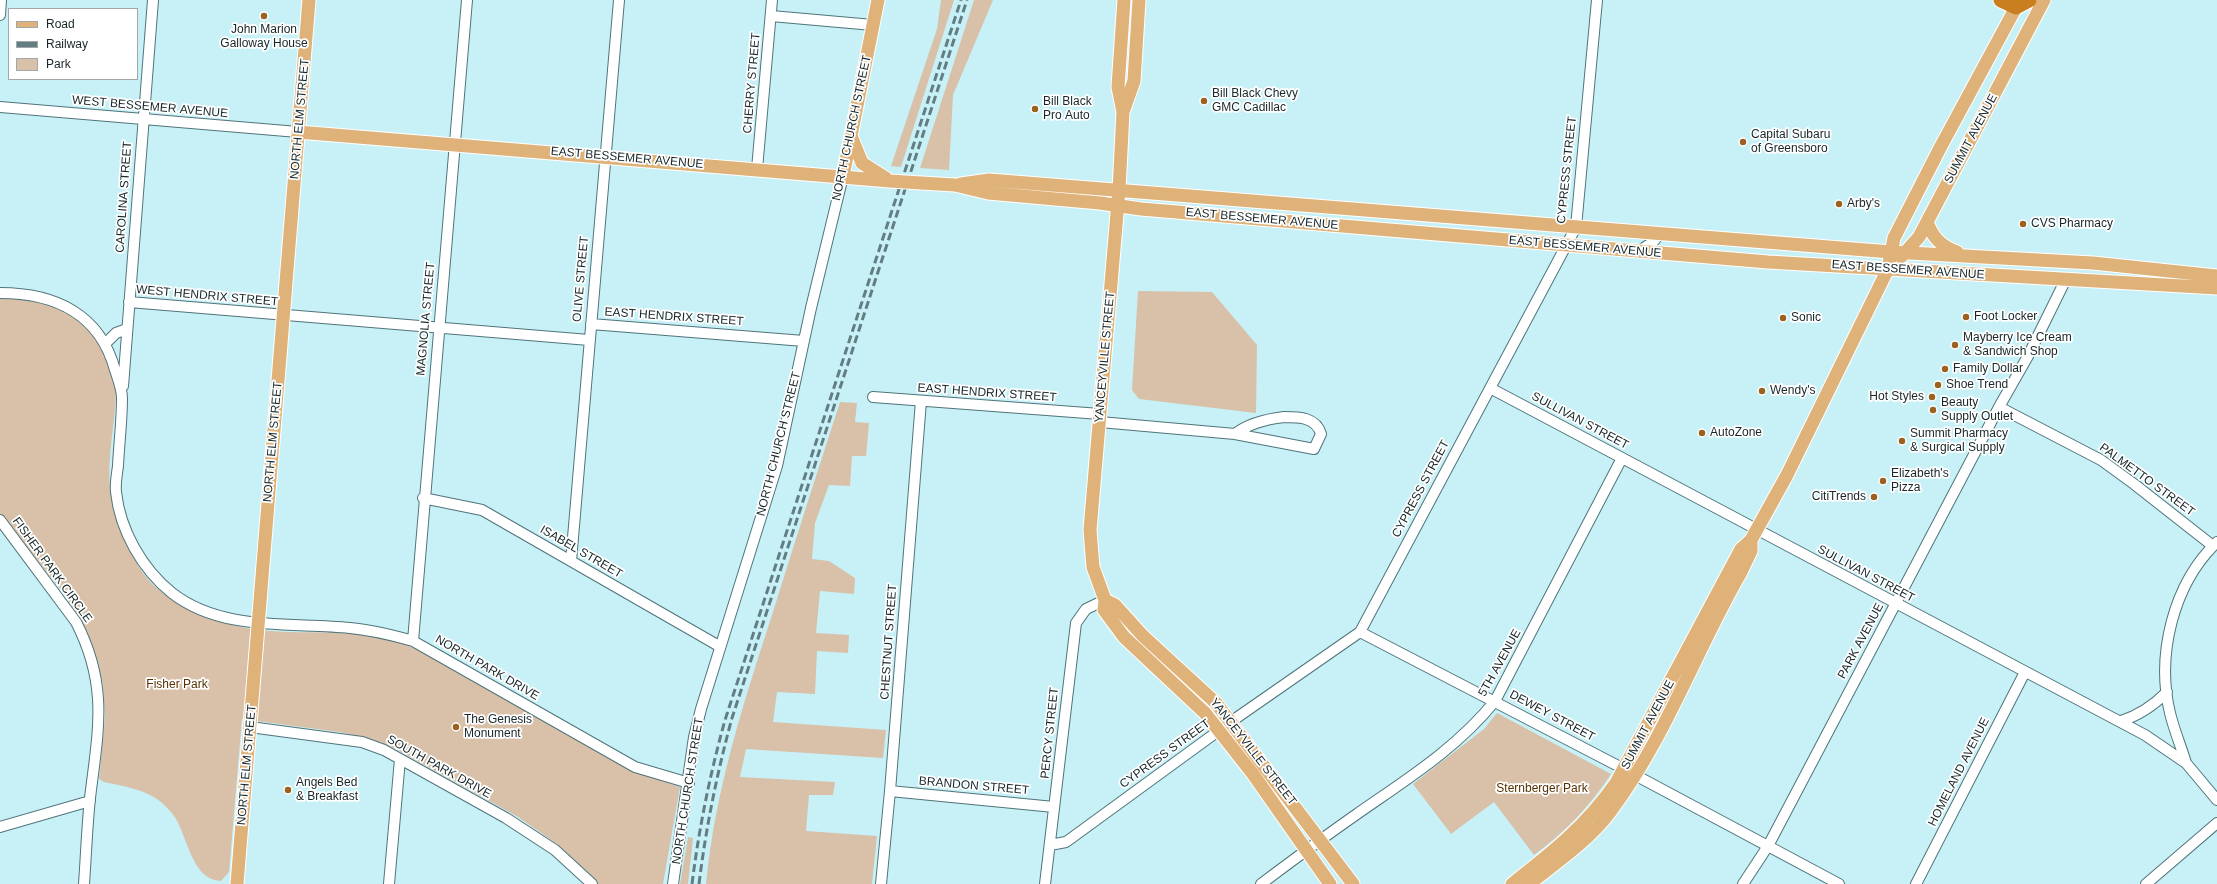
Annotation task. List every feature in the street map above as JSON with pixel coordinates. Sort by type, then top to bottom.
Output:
[{"type":"highway","points":[[2001,0],[2022,2]]},
{"type":"main road","name":"NORTH ELM STREET","points":[[237,884],[309,0]]},
{"type":"main road","name":"NORTH CHURCH STREET","points":[[843,176],[878,0]]},
{"type":"main road","name":"YANCEYVILLE STREET","points":[[1124,0],[1118,87],[1124,112]]},
{"type":"main road","name":"YANCEYVILLE STREET","points":[[1138,0],[1134,81],[1124,112],[1118,205],[1090,545],[1093,569],[1105,600],[1104,610],[1124,637],[1188,696],[1219,730],[1253,774],[1330,884]]},
{"type":"main road","name":"SUMMIT AVENUE","points":[[1888,269],[1907,253],[1919,237],[2044,0]]},
{"type":"main road","name":"SUMMIT AVENUE","points":[[1529,884],[1576,848],[1598,825],[1630,772],[1741,572],[1751,551],[1754,535],[1787,475],[1888,269],[1894,238],[1940,148],[2022,2]]},
{"type":"main road","name":"EAST BESSEMER AVENUE","points":[[298,132],[890,181],[955,185],[988,193],[1118,205],[1141,209],[1638,252],[2065,281],[2217,288]]},
{"type":"main road","points":[[851,136],[862,163],[890,181]]},
{"type":"main road","name":"EAST BESSEMER AVENUE","points":[[955,185],[989,180],[1891,252],[2107,265],[2217,276]]},
{"type":"main road","points":[[1927,222],[1935,238],[1943,247],[1968,256]]},
{"type":"main road","points":[[2065,281],[2072,271],[2107,265]]},
{"type":"main road","points":[[2099,282],[2130,276],[2139,268]]},
{"type":"main road","name":"YANCEYVILLE STREET","points":[[1105,600],[1115,605],[1143,636],[1205,691],[1232,721],[1353,884]]},
{"type":"main road","name":"SUMMIT AVENUE","points":[[1512,884],[1577,832],[1630,772]]},
{"type":"street","points":[[0,15],[1,0]]},
{"type":"street","name":"CAROLINA STREET","points":[[122,396],[153,0]]},
{"type":"street","name":"MAGNOLIA STREET","points":[[413,641],[423,498],[467,0]]},
{"type":"street","name":"OLIVE STREET","points":[[571,561],[590,324],[619,0]]},
{"type":"street","name":"CHERRY STREET","points":[[757,169],[772,0]]},
{"type":"street","name":"CYPRESS STREET","points":[[1050,845],[1066,842],[1219,730],[1360,632],[1576,227],[1596,0]]},
{"type":"street","points":[[771,16],[873,25]]},
{"type":"street","name":"WEST BESSEMER AVENUE","points":[[0,107],[298,132]]},
{"type":"street","name":"NORTH CHURCH STREET","points":[[673,884],[689,783],[694,737],[719,646],[754,544],[777,466],[804,341],[843,176]]},
{"type":"street","points":[[1638,252],[1654,242],[1660,233]]},
{"type":"street","name":"PARK AVENUE","points":[[1743,884],[1768,846],[1895,604],[2028,356],[2065,281]]},
{"type":"street","points":[[0,293],[29,295],[57,302],[82,317],[98,333],[105,344],[112,358],[122,396],[116,490],[120,516],[132,544],[148,569],[178,597],[196,606],[225,617],[259,623]]},
{"type":"street","name":"WEST HENDRIX STREET","points":[[129,302],[283,316]]},
{"type":"street","points":[[283,316],[589,340]]},
{"type":"street","name":"EAST HENDRIX STREET","points":[[590,324],[804,341]]},
{"type":"street","points":[[105,344],[116,333],[127,329]]},
{"type":"street","name":"SULLIVAN STREET","points":[[1490,388],[1622,458],[1754,535],[1895,604],[2145,735],[2186,763],[2217,800]]},
{"type":"street","name":"EAST HENDRIX STREET","points":[[873,397],[1100,418],[1235,434],[1309,450],[1314,449],[1321,434],[1319,427],[1308,419],[1298,417],[1270,419],[1244,427],[1235,434]]},
{"type":"street","name":"CHESTNUT STREET","points":[[881,884],[890,791],[921,401]]},
{"type":"street","name":"PALMETTO STREET","points":[[2000,407],[2101,460],[2215,544]]},
{"type":"street","name":"5TH AVENUE","points":[[1261,884],[1320,840],[1434,761],[1475,726],[1495,701],[1622,458]]},
{"type":"street","name":"ISABEL STREET","points":[[423,498],[482,510],[719,646]]},
{"type":"street","name":"FISHER PARK CIRCLE","points":[[0,520],[76,622],[92,658],[96,675],[100,718],[90,801],[84,884]]},
{"type":"street","points":[[2186,763],[2170,713],[2167,692],[2166,654],[2174,614],[2188,580],[2215,544]]},
{"type":"street","name":"PERCY STREET","points":[[1045,884],[1076,623],[1086,609],[1105,600]]},
{"type":"street","name":"NORTH PARK DRIVE","points":[[259,623],[374,630],[413,641],[635,766],[689,783]]},
{"type":"street","name":"DEWEY STREET","points":[[1360,632],[1630,772],[1839,884]]},
{"type":"street","name":"HOMELAND AVENUE","points":[[1916,884],[2025,672]]},
{"type":"street","points":[[2120,721],[2138,715],[2154,705],[2167,692]]},
{"type":"street","name":"SOUTH PARK DRIVE","points":[[250,727],[362,742],[384,750],[506,818],[556,850],[592,884]]},
{"type":"street","points":[[390,884],[400,759]]},
{"type":"street","name":"BRANDON STREET","points":[[890,791],[1054,807]]},
{"type":"street","points":[[0,827],[90,801]]},
{"type":"street","points":[[2146,884],[2217,823]]},
{"type":"green space","points":[[941,0],[954,0],[901,167],[891,166],[937,29]]},
{"type":"green space","points":[[974,0],[993,0],[953,95],[949,170],[920,168]]},
{"type":"green space","points":[[1138,291],[1212,292],[1257,345],[1256,413],[1139,399],[1132,390]]},
{"type":"green space","name":"Fisher Park","points":[[16,298],[48,305],[75,318],[96,338],[104,351],[114,380],[116,393],[109,477],[114,510],[120,530],[129,549],[143,574],[154,586],[167,596],[188,608],[208,617],[238,626],[284,632],[361,634],[381,637],[400,643],[425,653],[645,775],[680,787],[663,884],[598,884],[557,844],[518,817],[392,747],[363,737],[339,732],[242,719],[229,872],[221,881],[211,879],[203,873],[192,856],[179,824],[170,810],[161,802],[141,791],[104,782],[99,779],[105,717],[103,685],[97,659],[83,624],[64,594],[0,513],[0,299]]},
{"type":"green space","points":[[840,402],[857,403],[855,422],[869,423],[866,456],[852,456],[850,486],[829,485],[815,523],[812,559],[829,561],[855,578],[854,594],[820,591],[816,633],[849,635],[848,653],[817,651],[815,694],[777,692],[773,722],[886,730],[883,758],[746,749],[740,777],[835,782],[833,795],[809,795],[806,831],[877,836],[872,884],[706,884],[710,849],[723,781],[741,715]]},
{"type":"green space","name":"Sternberger Park","points":[[1497,713],[1611,774],[1586,808],[1566,828],[1534,855],[1494,802],[1451,834],[1413,784],[1484,729]]},
{"type":"green space","points":[[688,837],[693,838],[688,884],[680,884]]},
{"type":"railway","points":[[692,884],[698,842],[714,761],[725,720],[961,0]]},
{"type":"railway","points":[[699,884],[712,800],[732,718],[967,0]]},
{"type":"place","name":"John Marion Galloway House","points":[[264,16]]},
{"type":"place","name":"Bill Black Chevy GMC Cadillac","points":[[1204,101]]},
{"type":"place","name":"Bill Black Pro Auto","points":[[1035,109]]},
{"type":"place","name":"Capital Subaru of Greensboro","points":[[1743,142]]},
{"type":"place","name":"Arby's","points":[[1839,204]]},
{"type":"place","name":"CVS Pharmacy","points":[[2023,224]]},
{"type":"place","name":"Foot Locker","points":[[1966,317]]},
{"type":"place","name":"Sonic","points":[[1783,318]]},
{"type":"place","name":"Mayberry Ice Cream & Sandwich Shop","points":[[1955,345]]},
{"type":"place","name":"Family Dollar","points":[[1945,369]]},
{"type":"place","name":"Shoe Trend","points":[[1938,385]]},
{"type":"place","name":"Wendy's","points":[[1762,391]]},
{"type":"place","name":"Hot Styles","points":[[1932,397]]},
{"type":"place","name":"Beauty Supply Outlet","points":[[1933,410]]},
{"type":"place","name":"AutoZone","points":[[1702,433]]},
{"type":"place","name":"Summit Pharmacy & Surgical Supply","points":[[1902,441]]},
{"type":"place","name":"Elizabeth's Pizza","points":[[1883,481]]},
{"type":"place","name":"CitiTrends","points":[[1874,497]]},
{"type":"place","name":"The Genesis Monument","points":[[456,727]]},
{"type":"place","name":"Angels Bed & Breakfast","points":[[288,790]]}]
